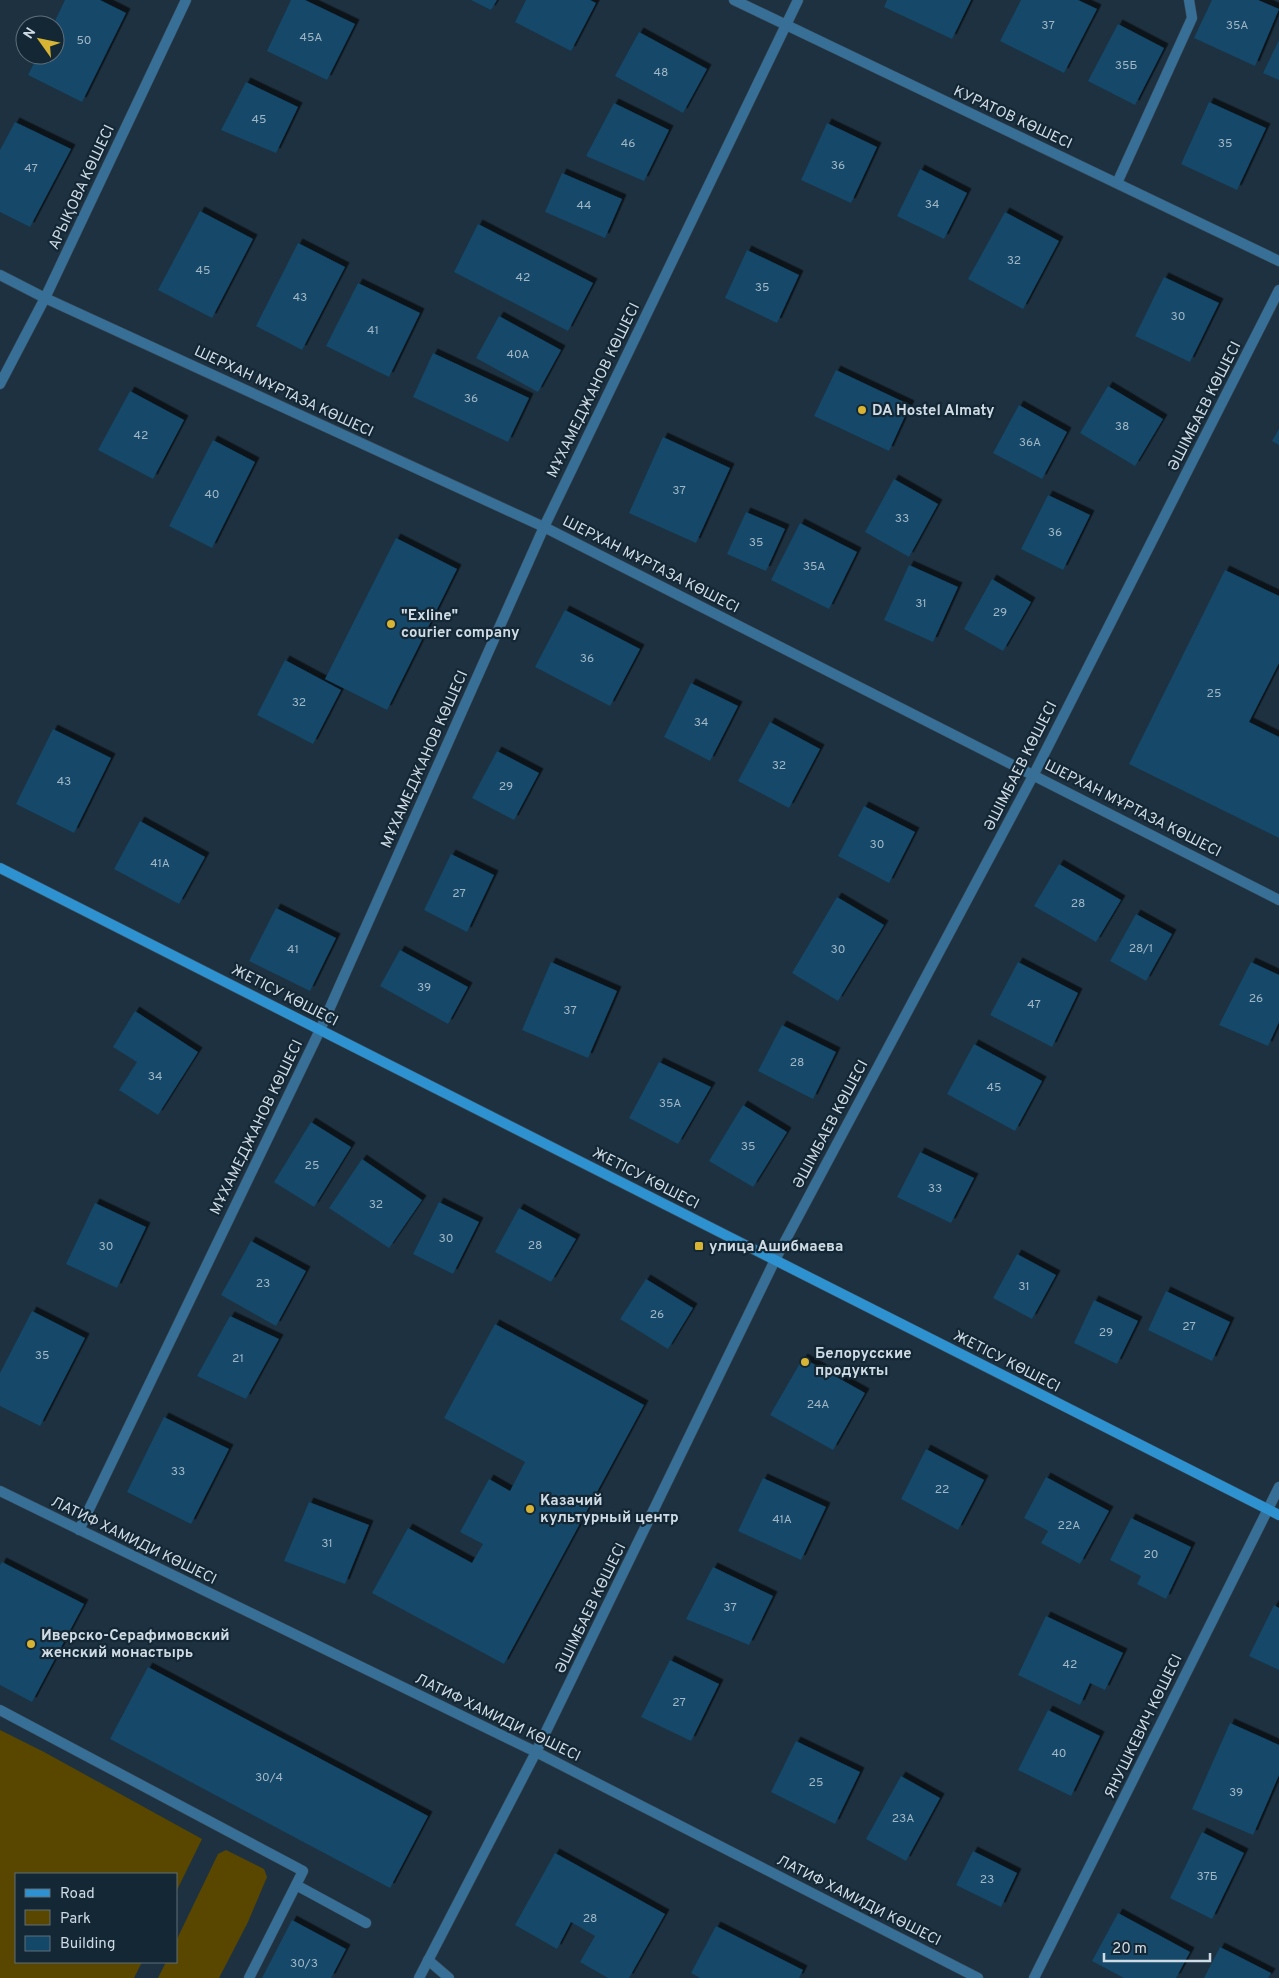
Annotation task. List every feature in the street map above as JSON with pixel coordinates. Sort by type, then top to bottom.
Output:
[{"type":"main road","name":"ЖЕТІСУ КӨШЕСІ","points":[[0,868],[1279,1515]]},
{"type":"street","name":"АРЫҚОВА КӨШЕСІ","points":[[0,384],[45,298],[186,0]]},
{"type":"street","name":"КУРАТОВ КӨШЕСІ","points":[[734,0],[1279,261]]},
{"type":"street","name":"МҰХАМЕДЖАНОВ КӨШЕСІ","points":[[79,1530],[320,1030],[544,527],[798,0]]},
{"type":"street","points":[[1116,184],[1192,18],[1189,0]]},
{"type":"street","name":"ШЕРХАН МҰРТАЗА КӨШЕСІ","points":[[0,275],[45,298],[544,527],[1279,900]]},
{"type":"street","name":"ӘШІМБАЕВ КӨШЕСІ","points":[[419,1978],[536,1752],[775,1260],[1034,774],[1279,290]]},
{"type":"street","name":"ЯНУШКЕВИЧ КӨШЕСІ","points":[[1034,1978],[1279,1487]]},
{"type":"street","name":"ЛАТИФ ХАМИДИ КӨШЕСІ","points":[[0,1490],[536,1752],[978,1978]]},
{"type":"street","points":[[0,1710],[303,1871],[249,1978]]},
{"type":"street","points":[[296,1885],[366,1923]]},
{"type":"street","points":[[428,1960],[449,1978]]},
{"type":"green space","points":[[0,1730],[44,1752],[202,1839],[178,1888],[178,1873],[15,1873],[15,1963],[142,1963],[134,1978],[0,1978]]},
{"type":"green space","points":[[226,1850],[264,1869],[267,1877],[248,1922],[219,1978],[158,1978],[166,1963],[178,1963],[178,1937],[218,1854]]},
{"type":"building","points":[[65,0],[100,0],[126,13],[82,102],[28,75],[33,65],[65,65],[65,15],[58,15]]},
{"type":"building","points":[[291,0],[305,0],[355,24],[327,80],[267,51]]},
{"type":"building","points":[[471,0],[497,0],[491,10]]},
{"type":"building","points":[[526,0],[590,0],[596,3],[571,51],[515,22]]},
{"type":"building","points":[[887,0],[971,0],[952,39],[884,7]]},
{"type":"building","points":[[1021,0],[1078,0],[1097,9],[1064,73],[1000,41]]},
{"type":"building","points":[[1212,0],[1258,0],[1279,9],[1255,66],[1194,38]]},
{"type":"building","points":[[1118,24],[1164,48],[1135,105],[1088,81]]},
{"type":"building","points":[[639,32],[707,69],[683,113],[615,76]]},
{"type":"building","points":[[1279,40],[1279,80],[1263,73]]},
{"type":"building","points":[[246,82],[298,107],[276,153],[221,130]]},
{"type":"building","points":[[1209,102],[1266,128],[1237,190],[1181,164]]},
{"type":"building","points":[[614,103],[669,130],[644,181],[586,156]]},
{"type":"building","points":[[15,122],[71,149],[30,227],[0,212],[0,150]]},
{"type":"building","points":[[827,123],[877,147],[851,203],[801,180]]},
{"type":"building","points":[[920,169],[967,193],[944,239],[897,216]]},
{"type":"building","points":[[562,173],[622,199],[605,238],[545,212]]},
{"type":"building","points":[[200,211],[253,239],[212,318],[158,290]]},
{"type":"building","points":[[1005,212],[1059,241],[1023,309],[968,279]]},
{"type":"building","points":[[478,224],[593,283],[568,331],[454,272]]},
{"type":"building","points":[[298,243],[345,267],[302,350],[256,326]]},
{"type":"building","points":[[747,250],[799,275],[777,323],[725,298]]},
{"type":"building","points":[[1164,277],[1219,303],[1190,362],[1135,336]]},
{"type":"building","points":[[358,283],[420,313],[389,377],[326,346]]},
{"type":"building","points":[[499,316],[561,350],[538,392],[476,358]]},
{"type":"building","points":[[433,353],[529,398],[508,442],[413,397]]},
{"type":"building","name":"DA Hostel Almaty","points":[[836,370],[910,405],[889,451],[814,416]]},
{"type":"building","points":[[1108,386],[1163,419],[1135,466],[1080,433]]},
{"type":"building","points":[[130,391],[184,420],[153,479],[98,450]]},
{"type":"building","points":[[1019,405],[1067,432],[1042,479],[993,453]]},
{"type":"building","points":[[1279,429],[1279,445],[1272,441]]},
{"type":"building","points":[[663,437],[730,468],[696,543],[629,513]]},
{"type":"building","points":[[213,440],[255,462],[212,548],[169,526]]},
{"type":"building","points":[[894,479],[938,504],[909,557],[865,532]]},
{"type":"building","points":[[1048,495],[1090,515],[1063,570],[1021,549]]},
{"type":"building","points":[[746,512],[785,529],[766,571],[727,554]]},
{"type":"building","points":[[800,523],[857,552],[829,609],[771,580]]},
{"type":"building","name":"\"Exline\" courier company","points":[[396,538],[457,569],[387,710],[325,679]]},
{"type":"building","points":[[909,565],[958,587],[933,642],[884,620]]},
{"type":"building","points":[[1225,570],[1279,596],[1279,663],[1249,722],[1279,737],[1279,838],[1129,764]]},
{"type":"building","points":[[992,579],[1031,602],[1003,651],[964,629]]},
{"type":"building","points":[[565,610],[640,649],[610,706],[535,667]]},
{"type":"building","points":[[285,660],[341,690],[313,744],[257,715]]},
{"type":"building","points":[[691,683],[738,706],[710,761],[664,737]]},
{"type":"building","points":[[770,722],[820,749],[789,808],[738,781]]},
{"type":"building","points":[[53,729],[111,758],[74,833],[16,804]]},
{"type":"building","points":[[497,751],[539,773],[514,820],[472,798]]},
{"type":"building","points":[[864,806],[915,832],[889,883],[838,856]]},
{"type":"building","points":[[140,821],[205,857],[179,904],[114,869]]},
{"type":"building","points":[[451,854],[494,875],[467,932],[424,910]]},
{"type":"building","points":[[1059,864],[1121,900],[1096,942],[1034,906]]},
{"type":"building","points":[[837,897],[884,925],[838,1001],[792,973]]},
{"type":"building","points":[[276,908],[336,938],[310,991],[249,961]]},
{"type":"building","points":[[1136,914],[1172,934],[1146,981],[1110,961]]},
{"type":"building","points":[[400,950],[468,987],[448,1024],[380,986]]},
{"type":"building","points":[[551,962],[617,991],[588,1058],[522,1030]]},
{"type":"building","points":[[1018,962],[1078,993],[1052,1047],[990,1015]]},
{"type":"building","points":[[1251,962],[1279,975],[1279,1022],[1268,1046],[1219,1025]]},
{"type":"building","points":[[135,1011],[198,1052],[158,1115],[119,1090],[137,1062],[113,1047]]},
{"type":"building","points":[[782,1025],[836,1052],[813,1099],[758,1071]]},
{"type":"building","points":[[974,1044],[1042,1081],[1015,1131],[947,1094]]},
{"type":"building","points":[[659,1062],[711,1087],[678,1144],[629,1118]]},
{"type":"building","points":[[743,1105],[787,1132],[753,1187],[709,1161]]},
{"type":"building","points":[[311,1122],[351,1147],[314,1207],[274,1182]]},
{"type":"building","points":[[920,1152],[974,1178],[951,1223],[897,1197]]},
{"type":"building","points":[[362,1159],[422,1200],[389,1248],[329,1208]]},
{"type":"building","points":[[439,1202],[479,1222],[453,1274],[413,1254]]},
{"type":"building","points":[[95,1203],[146,1227],[117,1288],[66,1264]]},
{"type":"building","points":[[519,1208],[576,1239],[551,1282],[495,1252]]},
{"type":"building","points":[[251,1241],[306,1271],[276,1326],[221,1295]]},
{"type":"building","points":[[1017,1254],[1056,1275],[1032,1319],[993,1298]]},
{"type":"building","points":[[646,1279],[693,1308],[668,1349],[620,1319]]},
{"type":"building","points":[[1166,1291],[1230,1322],[1212,1361],[1148,1330]]},
{"type":"building","points":[[1094,1300],[1138,1321],[1117,1364],[1074,1343]]},
{"type":"building","points":[[32,1311],[85,1338],[40,1426],[0,1406],[0,1373]]},
{"type":"building","points":[[230,1316],[279,1339],[246,1399],[197,1376]]},
{"type":"building","name":"Казачий культурный центр","points":[[495,1324],[644,1405],[504,1664],[372,1593],[408,1528],[472,1563],[483,1544],[460,1532],[489,1479],[510,1491],[525,1462],[444,1418]]},
{"type":"building","points":[[803,1358],[865,1393],[833,1450],[770,1415]]},
{"type":"building","points":[[164,1417],[229,1449],[191,1524],[127,1492]]},
{"type":"building","points":[[926,1449],[984,1480],[958,1530],[901,1499]]},
{"type":"building","points":[[1046,1477],[1109,1511],[1080,1564],[1041,1543],[1048,1531],[1024,1518]]},
{"type":"building","points":[[763,1478],[826,1507],[801,1560],[738,1531]]},
{"type":"building","points":[[309,1502],[369,1525],[345,1584],[284,1561]]},
{"type":"building","points":[[1131,1518],[1191,1547],[1166,1599],[1137,1584],[1141,1576],[1110,1560]]},
{"type":"building","name":"Иверско-Серафимовский женский монастырь","points":[[2,1562],[84,1604],[32,1702],[0,1685],[0,1565]]},
{"type":"building","points":[[713,1567],[773,1596],[749,1645],[686,1619]]},
{"type":"building","points":[[1274,1605],[1279,1608],[1279,1670],[1249,1656]]},
{"type":"building","points":[[1046,1616],[1123,1653],[1105,1690],[1090,1683],[1080,1705],[1018,1675]]},
{"type":"building","points":[[670,1660],[719,1684],[691,1741],[641,1717]]},
{"type":"building","points":[[148,1667],[428,1816],[390,1888],[110,1739]]},
{"type":"building","points":[[1048,1710],[1100,1736],[1071,1796],[1018,1770]]},
{"type":"building","points":[[1230,1723],[1279,1745],[1279,1775],[1253,1835],[1192,1809]]},
{"type":"building","points":[[796,1741],[860,1772],[835,1824],[771,1792]]},
{"type":"building","points":[[901,1776],[940,1798],[906,1861],[866,1839]]},
{"type":"building","points":[[1202,1832],[1244,1853],[1212,1919],[1170,1898]]},
{"type":"building","points":[[973,1851],[1017,1873],[1001,1907],[956,1885]]},
{"type":"building","points":[[555,1853],[665,1914],[629,1978],[608,1978],[580,1962],[595,1936],[571,1922],[557,1949],[515,1925]]},
{"type":"building","points":[[1118,1913],[1190,1952],[1176,1978],[1124,1978],[1092,1961]]},
{"type":"building","points":[[292,1920],[346,1949],[331,1978],[262,1978]]},
{"type":"building","points":[[716,1926],[803,1970],[799,1978],[700,1978],[691,1973]]},
{"type":"building","points":[[1220,1947],[1271,1973],[1268,1978],[1204,1978]]},
{"type":"place","name":"DA Hostel Almaty","points":[[862,410]]},
{"type":"place","name":"\"Exline\" courier company","points":[[391,624]]},
{"type":"place","name":"улица Ашибмаева","points":[[699,1246]]},
{"type":"place","name":"Белорусские продукты","points":[[805,1362]]},
{"type":"place","name":"Казачий культурный центр","points":[[530,1509]]},
{"type":"place","name":"Иверско-Серафимовский женский монастырь","points":[[31,1644]]}]
